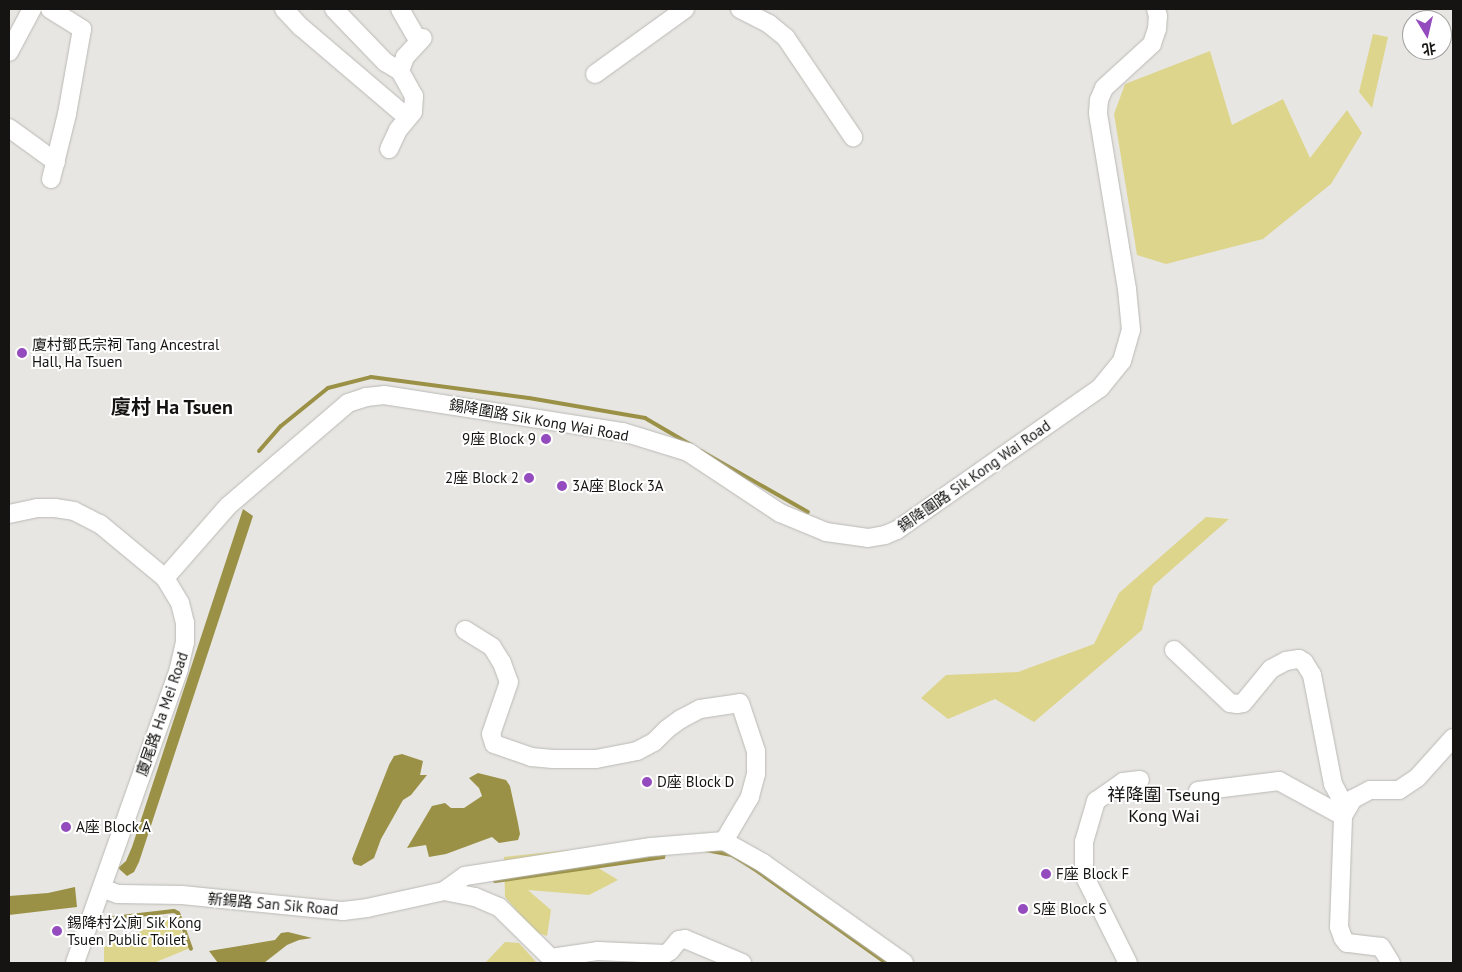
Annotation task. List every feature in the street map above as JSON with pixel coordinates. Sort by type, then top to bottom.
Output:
[{"type":"street","points":[[9,52],[32,9]]},
{"type":"street","points":[[50,9],[82,29],[51,179]]},
{"type":"street","points":[[284,9],[301,27],[408,118]]},
{"type":"street","points":[[334,9],[385,62],[400,71],[414,96],[415,106],[398,130],[389,149]]},
{"type":"street","points":[[400,9],[422,40],[405,56],[400,71]]},
{"type":"street","points":[[595,74],[685,9]]},
{"type":"street","points":[[740,9],[769,24],[786,38],[854,137]]},
{"type":"street","name":"錫降圍路 Sik Kong Wai Road","points":[[166,578],[228,506],[348,403],[366,397],[384,395],[624,432],[688,452],[780,514],[826,532],[868,538],[885,535],[897,530],[1100,388],[1122,361],[1131,330],[1127,288],[1098,113],[1099,100],[1104,88],[1152,44],[1158,16],[1156,9]]},
{"type":"street","points":[[9,128],[56,162]]},
{"type":"street","name":"廈尾路 Ha Mei Road","points":[[9,514],[46,508],[64,509],[84,515],[108,530],[166,578],[176,594],[183,613],[186,632],[184,652],[75,963]]},
{"type":"street","points":[[465,630],[492,647],[502,663],[509,682],[491,734],[494,744],[531,757],[553,760],[596,758],[637,751],[654,742],[667,728],[681,718],[700,709],[740,703],[755,745],[756,774],[750,797],[724,841]]},
{"type":"street","points":[[1174,650],[1230,703],[1237,704],[1244,703],[1271,669],[1286,661],[1299,659],[1304,662],[1312,675],[1333,784],[1345,812],[1339,927],[1342,938],[1347,943],[1382,947],[1391,963]]},
{"type":"street","points":[[1345,812],[1353,799],[1370,790],[1399,790],[1417,778],[1453,738]]},
{"type":"street","points":[[1128,963],[1084,875],[1084,842],[1096,801],[1122,782],[1140,780]]},
{"type":"street","points":[[1198,791],[1279,781],[1345,812]]},
{"type":"street","points":[[444,891],[465,876],[651,847],[724,841],[763,863],[904,963]]},
{"type":"street","name":"新錫路 San Sik Road","points":[[102,888],[118,894],[182,895],[343,911],[367,908],[444,891]]},
{"type":"street","points":[[444,891],[476,897],[499,908],[554,961],[598,951],[665,954],[679,940],[684,939],[742,963]]},
{"type":"shaded area","points":[[1373,34],[1388,37],[1372,108],[1359,92]]},
{"type":"shaded area","points":[[1210,51],[1232,125],[1283,99],[1310,158],[1347,110],[1362,133],[1331,184],[1263,239],[1166,264],[1137,255],[1114,114],[1125,84]]},
{"type":"shaded area","points":[[243,509],[253,516],[139,862],[134,872],[127,876],[118,868],[126,861],[132,847]]},
{"type":"shaded area","points":[[1206,517],[1229,519],[1153,586],[1142,630],[1034,722],[995,699],[948,719],[921,698],[946,675],[1018,672],[1094,644],[1119,593]]},
{"type":"shaded area","points":[[402,754],[423,761],[420,775],[427,775],[411,795],[403,800],[381,839],[374,858],[361,866],[354,864],[352,859],[389,765],[394,756]]},
{"type":"shaded area","points":[[478,773],[506,780],[510,786],[520,834],[518,840],[499,843],[492,837],[446,854],[429,857],[426,845],[407,848],[432,806],[445,803],[451,808],[464,808],[482,796],[479,788],[469,778]]},
{"type":"shaded area","points":[[569,850],[618,880],[589,895],[528,890],[551,910],[547,936],[535,932],[505,897],[504,857]]},
{"type":"shaded area","points":[[75,887],[77,907],[9,915],[9,896],[48,893]]},
{"type":"shaded area","points":[[174,917],[190,948],[154,963],[104,963],[104,947]]},
{"type":"shaded area","points":[[288,932],[312,938],[299,940],[287,945],[264,963],[218,963],[209,951],[275,940],[281,933]]},
{"type":"shaded area","points":[[505,942],[519,943],[537,963],[485,963]]},
{"type":"waterway","points":[[259,451],[281,426],[328,388],[371,377],[529,398],[645,418],[691,445]]},
{"type":"waterway","points":[[701,451],[808,512]]},
{"type":"waterway","points":[[706,850],[732,855],[753,868],[886,963]]},
{"type":"waterway","points":[[495,881],[663,857],[664,853]]},
{"type":"waterway","points":[[113,918],[174,911],[178,913],[191,949]]},
{"type":"place","name":"廈村鄧氏宗祠 Tang Ancestral Hall, Ha Tsuen","points":[[22,353]]},
{"type":"place","name":"9座 Block 9","points":[[546,439]]},
{"type":"place","name":"2座 Block 2","points":[[529,478]]},
{"type":"place","name":"3A座 Block 3A","points":[[562,486]]},
{"type":"place","name":"D座 Block D","points":[[647,782]]},
{"type":"place","name":"A座 Block A","points":[[66,827]]},
{"type":"place","name":"F座 Block F","points":[[1046,874]]},
{"type":"place","name":"S座 Block S","points":[[1023,909]]},
{"type":"place","name":"錫降村公廁 Sik Kong Tsuen Public Toilet","points":[[57,931]]},
{"type":"district","name":"廈村 Ha Tsuen","points":[[172,407]]},
{"type":"district","name":"祥降圍 Tseung Kong Wai","points":[[1164,806]]}]
